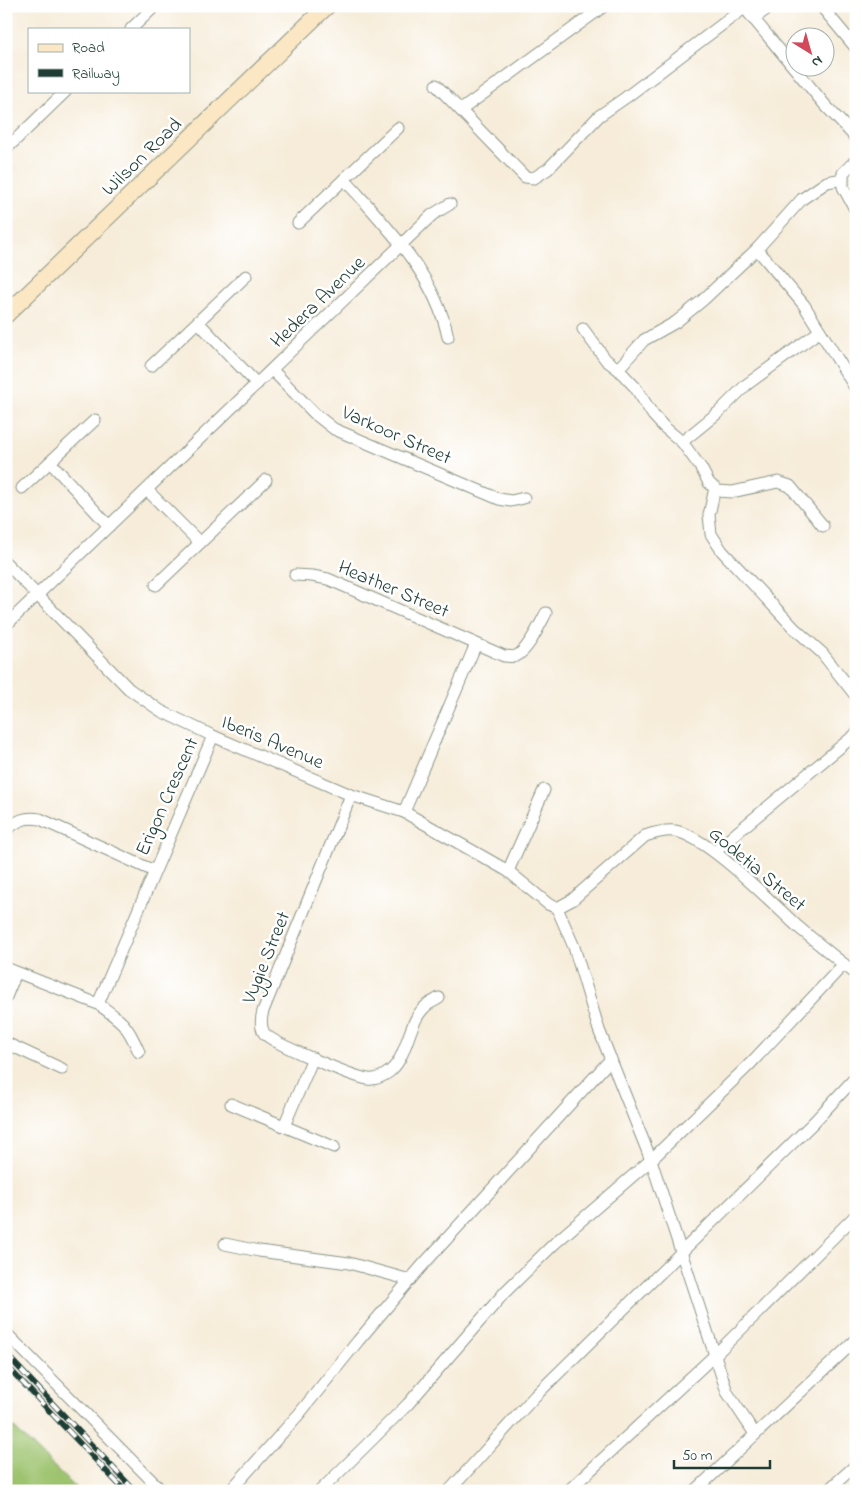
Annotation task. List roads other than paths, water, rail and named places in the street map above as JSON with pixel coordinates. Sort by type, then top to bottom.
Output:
[{"type":"street","points":[[133,28],[155,6]]},
{"type":"street","name":"Wilson Road","points":[[6,315],[327,6]]},
{"type":"street","points":[[461,110],[604,6]]},
{"type":"street","points":[[753,19],[771,6]]},
{"type":"street","points":[[821,6],[856,48]]},
{"type":"street","points":[[436,85],[525,177],[534,178],[548,169],[599,116],[743,7],[856,138]]},
{"type":"street","points":[[6,149],[65,92]]},
{"type":"street","points":[[298,223],[398,128]]},
{"type":"street","points":[[856,160],[843,172],[843,187],[856,211]]},
{"type":"street","points":[[344,179],[402,243],[438,303],[448,337]]},
{"type":"street","points":[[618,368],[644,340],[676,322],[703,300],[757,249],[802,198],[827,182],[843,179]]},
{"type":"street","name":"Hedera Avenue","points":[[6,625],[402,243],[432,215],[450,204]]},
{"type":"street","points":[[757,249],[804,305],[856,389]]},
{"type":"street","points":[[151,366],[246,276]]},
{"type":"street","points":[[198,322],[257,384]]},
{"type":"street","points":[[583,329],[606,360],[618,368],[635,387],[664,428],[682,442],[701,468],[709,483],[718,491],[732,492],[778,482],[790,486],[823,526]]},
{"type":"street","points":[[682,442],[720,411],[746,385],[820,331]]},
{"type":"street","name":"Varkoor Street","points":[[272,370],[315,414],[334,429],[499,499],[511,501],[524,498]]},
{"type":"street","points":[[22,488],[96,420]]},
{"type":"street","points":[[50,462],[110,526]]},
{"type":"street","points":[[156,585],[266,480]]},
{"type":"street","points":[[715,488],[709,515],[712,534],[722,550],[794,628],[822,653],[856,696]]},
{"type":"street","points":[[147,490],[200,543]]},
{"type":"street","name":"Iberis Avenue","points":[[6,563],[129,689],[162,711],[213,736],[351,795],[404,812],[508,871],[548,904],[557,908]]},
{"type":"street","name":"Heather Street","points":[[295,575],[312,576],[328,580],[504,656],[513,657],[519,654],[533,637],[546,613]]},
{"type":"street","points":[[404,812],[476,644]]},
{"type":"street","points":[[715,852],[856,734]]},
{"type":"street","name":"Erigon Crescent","points":[[98,1004],[213,736]]},
{"type":"street","points":[[508,871],[544,790]]},
{"type":"street","name":"Vygie Street","points":[[351,795],[263,1011],[261,1018],[264,1033],[271,1040],[367,1079],[384,1076],[398,1062],[417,1018],[426,1006],[439,998]]},
{"type":"street","name":"Erigon Crescent","points":[[6,830],[24,818],[40,819],[154,871]]},
{"type":"street","name":"Godetia Street","points":[[557,908],[572,900],[645,836],[675,831],[696,840],[715,852],[798,926],[856,974]]},
{"type":"street","points":[[557,908],[574,947],[599,1030],[651,1160],[727,1392],[755,1434]]},
{"type":"street","points":[[320,1491],[408,1404],[506,1292],[555,1243],[651,1160],[750,1064],[844,964]]},
{"type":"street","points":[[6,997],[11,971],[98,1004],[121,1020],[131,1033],[139,1052]]},
{"type":"street","points":[[6,1043],[62,1070]]},
{"type":"street","points":[[284,1126],[313,1058]]},
{"type":"street","points":[[230,1491],[299,1414],[410,1280],[611,1059]]},
{"type":"street","points":[[449,1491],[535,1396],[814,1122],[856,1077]]},
{"type":"street","points":[[231,1104],[334,1147]]},
{"type":"street","points":[[568,1491],[715,1355],[856,1216]]},
{"type":"street","points":[[224,1244],[259,1251],[350,1263],[410,1280]]},
{"type":"street","points":[[6,1333],[162,1491]]},
{"type":"street","points":[[695,1491],[856,1340]]},
{"type":"street","points":[[827,1491],[856,1465]]},
{"type":"railway","points":[[6,1354],[135,1491]]},
{"type":"railway","points":[[6,1365],[125,1491]]}]
